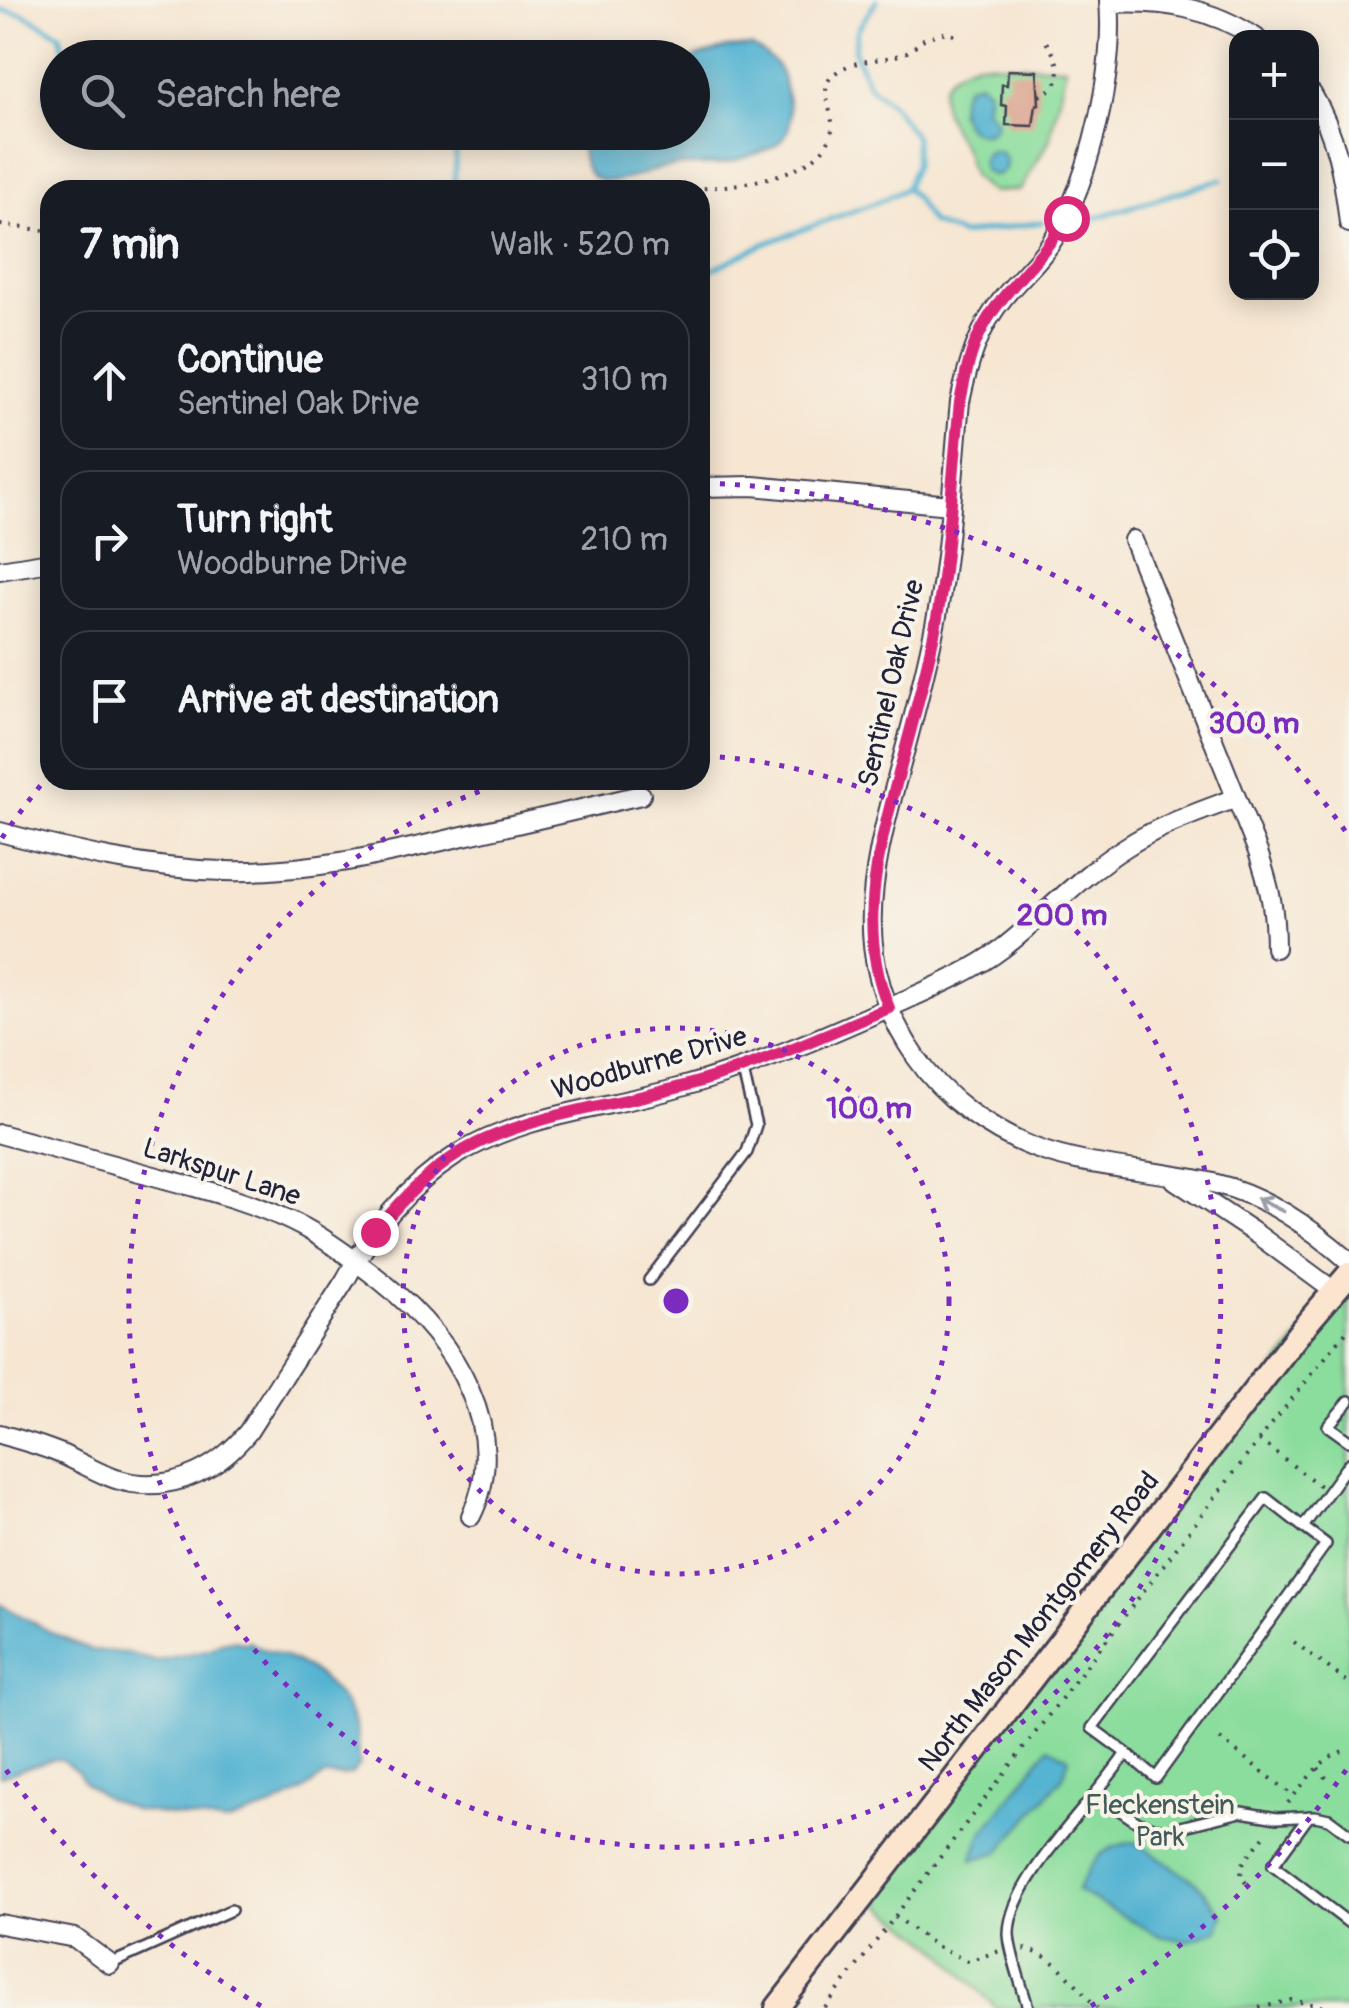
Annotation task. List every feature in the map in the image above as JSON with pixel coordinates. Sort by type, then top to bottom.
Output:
[{"type":"street","points":[[1110,2],[1143,1],[1196,10],[1242,30]]},
{"type":"street","name":"Sentinel Oak Drive","points":[[1110,2],[1104,91],[1089,156],[1066,218],[1053,240],[1004,297],[979,334],[970,358],[960,402],[944,576],[935,630],[874,871],[871,912],[876,967],[900,1032],[923,1067],[952,1098],[985,1123],[1035,1148],[1075,1160],[1213,1183],[1250,1196],[1307,1226],[1349,1261]]},
{"type":"street","points":[[1319,106],[1336,147],[1349,223]]},
{"type":"street","points":[[710,487],[753,486],[950,505]]},
{"type":"street","points":[[1133,540],[1271,892],[1275,948]]},
{"type":"street","points":[[0,570],[40,564]]},
{"type":"street","points":[[0,832],[131,863],[226,871],[281,869],[349,861],[640,795]]},
{"type":"street","name":"Woodburne Drive","points":[[0,1434],[132,1483],[176,1481],[198,1473],[217,1463],[248,1432],[384,1221],[421,1182],[453,1157],[502,1133],[674,1089],[742,1067],[889,1008],[965,972],[1000,950],[1126,846],[1174,821],[1236,798]]},
{"type":"street","name":"Larkspur Lane","points":[[0,1134],[254,1206],[304,1228],[356,1260],[406,1300],[442,1342],[475,1402],[484,1442],[485,1470],[480,1496],[470,1516]]},
{"type":"street","name":"Sentinel Oak Drive","points":[[1170,1177],[1258,1235],[1341,1282]]},
{"type":"street","name":"North Mason Montgomery Road","points":[[777,2008],[1341,1282]]},
{"type":"street","points":[[0,1924],[75,1938],[110,1964]]},
{"type":"lane","points":[[649,1280],[747,1152],[756,1125],[742,1067]]},
{"type":"lane","points":[[1349,1401],[1328,1426],[1349,1441]]},
{"type":"lane","points":[[1303,1526],[1349,1463]]},
{"type":"lane","points":[[1266,1498],[1303,1526],[1326,1544],[1156,1778],[1092,1728],[1266,1498]]},
{"type":"lane","points":[[1028,2008],[1009,1936],[1012,1910],[1029,1878],[1126,1752]]},
{"type":"lane","points":[[1096,1794],[1137,1822],[1164,1831],[1241,1812],[1277,1818],[1329,1818],[1349,1834]]},
{"type":"lane","points":[[1309,1816],[1273,1865],[1349,1923]]},
{"type":"lane","points":[[110,1964],[231,1910]]},
{"type":"path","points":[[710,188],[789,173],[810,161],[832,130],[826,92],[832,75],[844,68],[907,52],[925,39],[946,32],[958,37]]},
{"type":"path","points":[[1039,96],[1048,92],[1060,70],[1046,42]]},
{"type":"path","points":[[0,224],[40,230]]},
{"type":"path","points":[[825,2008],[1349,1328]]},
{"type":"path","points":[[1259,1440],[1328,1492]]},
{"type":"path","points":[[1294,1642],[1349,1683]]},
{"type":"path","points":[[1343,1678],[1348,1673]]},
{"type":"path","points":[[1220,1739],[1294,1796]]},
{"type":"path","points":[[1288,1803],[1318,1768],[1338,1751],[1349,1750]]},
{"type":"path","points":[[1318,1768],[1326,1779]]},
{"type":"path","points":[[1246,1884],[1241,1876],[1242,1865],[1268,1831]]},
{"type":"path","points":[[1258,2008],[1291,2000],[1331,2008]]},
{"type":"green space","points":[[977,62],[1066,67],[1049,141],[1020,190],[992,192],[975,178],[948,120],[943,86],[960,69]]},
{"type":"green space","name":"Fleckenstein Park","points":[[1349,1274],[1349,2008],[996,2008],[937,1947],[866,1894]]},
{"type":"water","points":[[751,46],[779,69],[790,119],[779,143],[726,163],[666,167],[621,180],[599,180],[588,172],[582,150],[710,150],[710,53]]},
{"type":"water","points":[[978,82],[988,91],[985,108],[995,119],[995,127],[982,133],[965,123],[960,110],[966,86]]},
{"type":"water","points":[[994,151],[1006,163],[994,175],[982,163]]},
{"type":"water","points":[[0,1604],[91,1650],[128,1653],[155,1661],[236,1640],[285,1657],[318,1676],[343,1703],[356,1731],[359,1764],[352,1774],[324,1776],[273,1807],[226,1823],[135,1810],[107,1799],[62,1760],[53,1759],[0,1776]]},
{"type":"water","points":[[1049,1747],[1069,1758],[1063,1777],[999,1852],[972,1860],[981,1835]]},
{"type":"water","points":[[1135,1842],[1196,1882],[1223,1915],[1218,1930],[1188,1941],[1160,1936],[1077,1891],[1098,1857],[1112,1848]]},
{"type":"building","points":[[1008,70],[1037,71],[1039,104],[1033,126],[1006,125],[1007,106],[1001,105],[1002,84],[1007,85]]},
{"type":"waterway","points":[[710,270],[764,244],[906,188],[915,165],[915,137],[892,105],[868,85],[854,50],[858,29],[877,0]]},
{"type":"waterway","points":[[0,10],[23,14],[60,34],[61,40]]},
{"type":"waterway","points":[[455,180],[456,150]]},
{"type":"waterway","points":[[1094,218],[1222,179]]},
{"type":"waterway","points":[[906,188],[931,223],[961,235],[1042,222]]},
{"type":"route","points":[[375,1232],[421,1182],[453,1157],[502,1133],[726,1074],[889,1008],[872,940],[874,871],[935,630],[965,379],[979,334],[991,314],[1041,256],[1066,218]]}]
